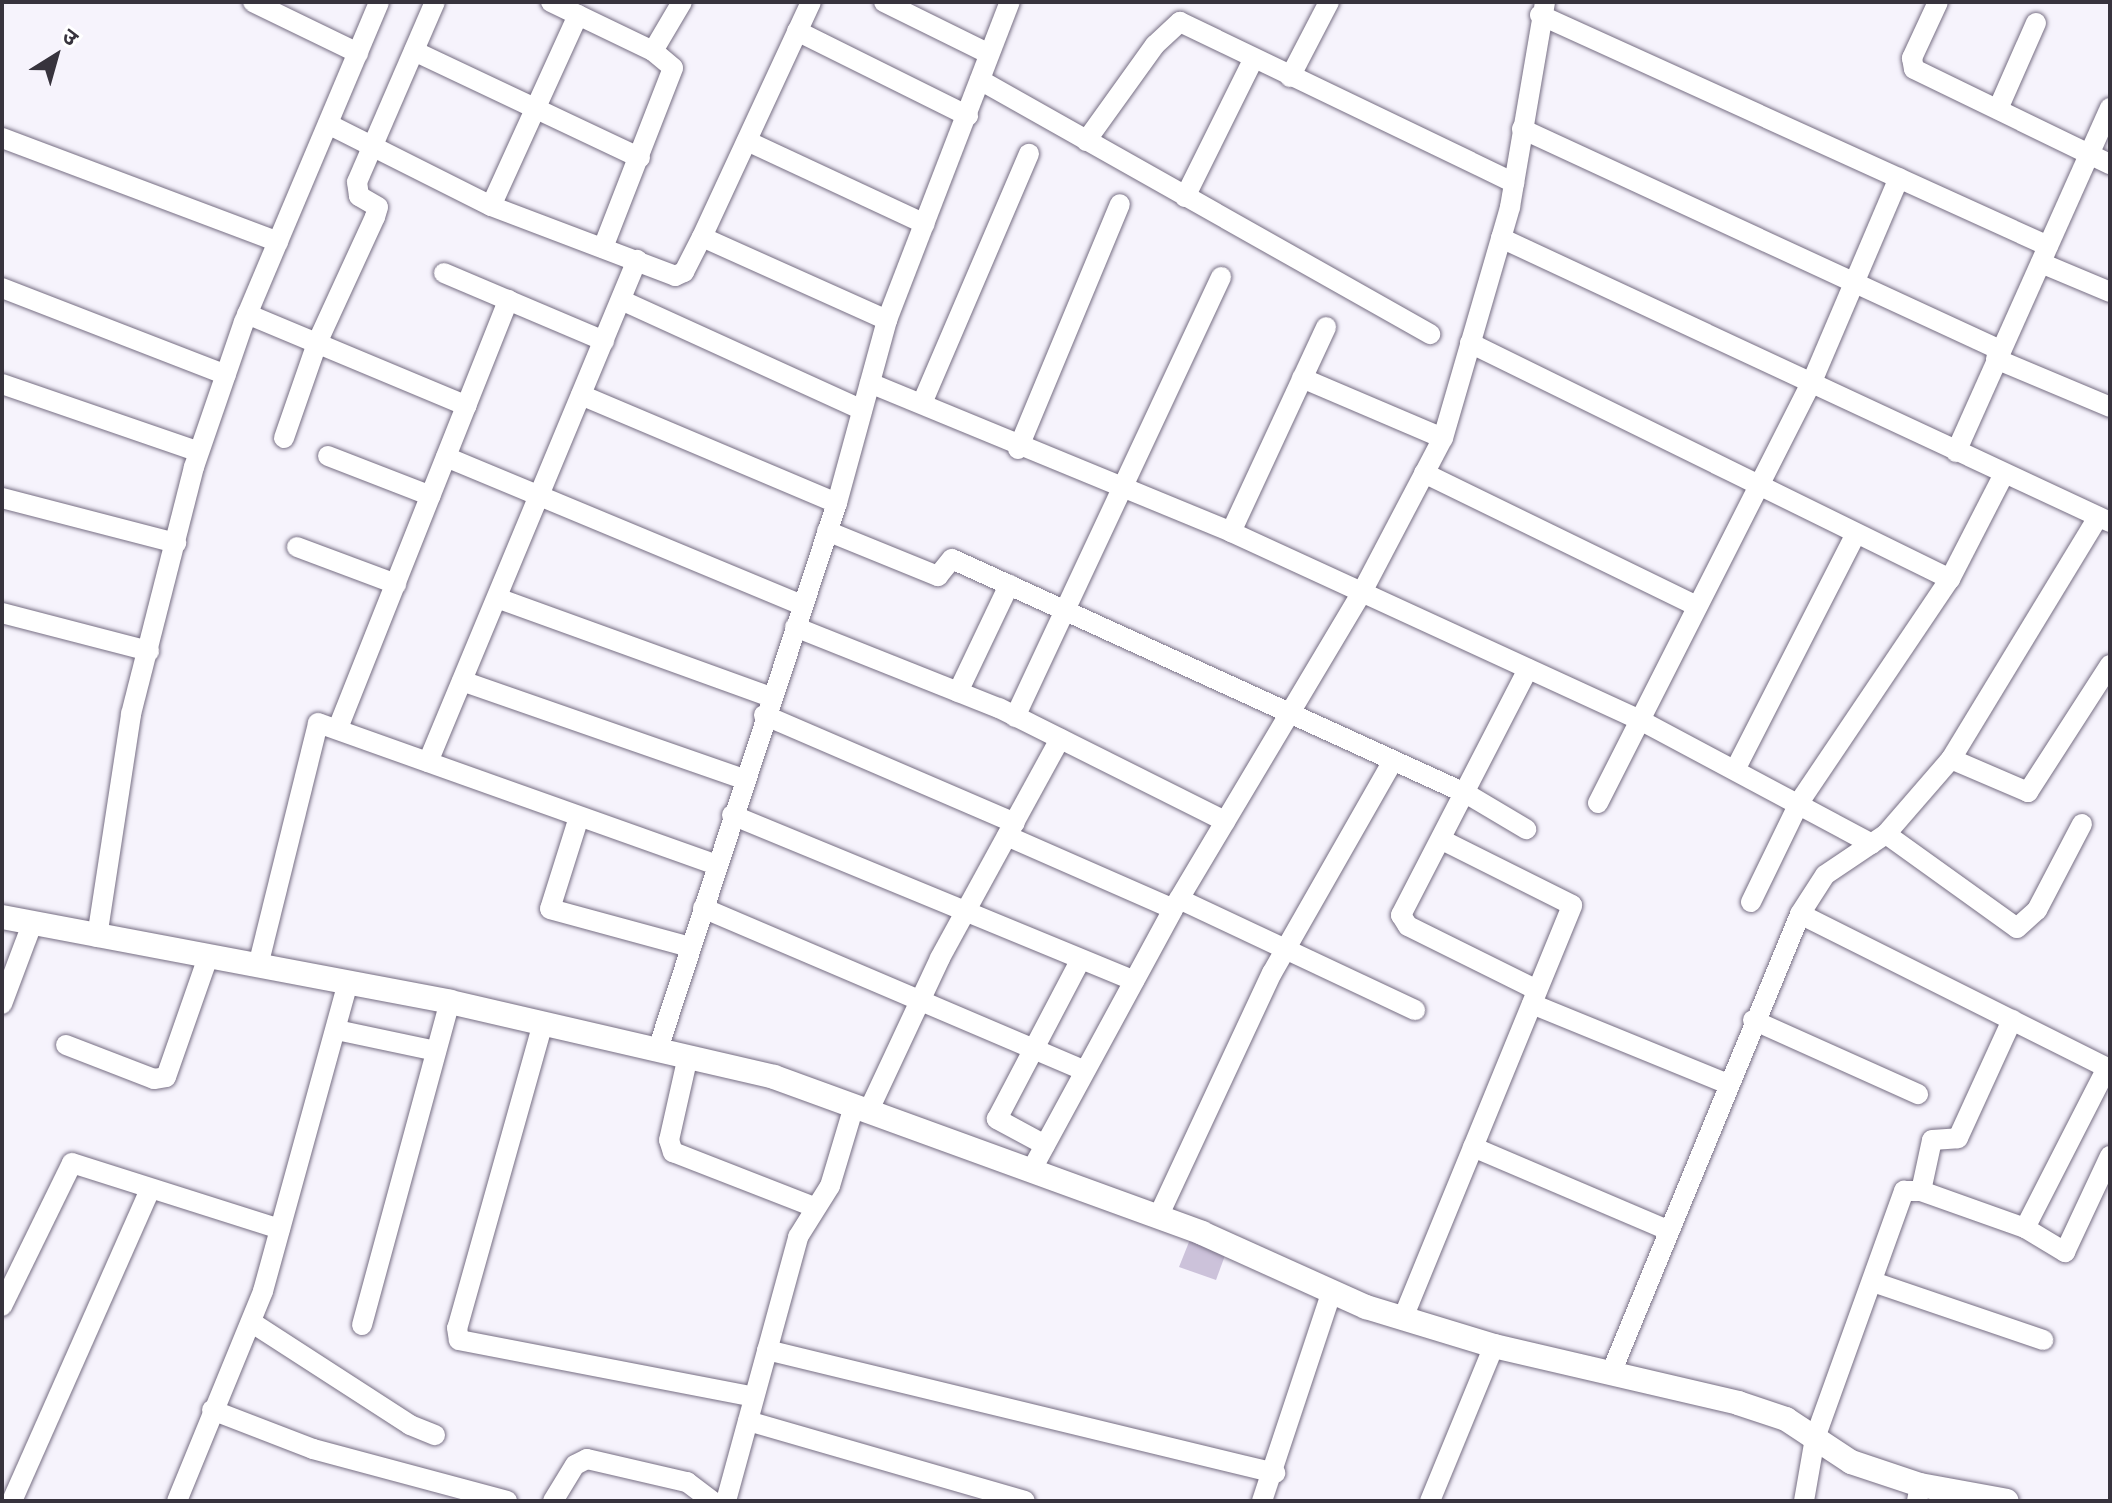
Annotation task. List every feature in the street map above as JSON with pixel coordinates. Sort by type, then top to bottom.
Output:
[{"type":"street","points":[[253,2],[358,53]]},
{"type":"street","points":[[97,937],[123,755],[199,452],[247,314],[379,2]]},
{"type":"street","points":[[284,438],[317,343],[378,207],[354,189],[435,2]]},
{"type":"street","points":[[551,2],[670,61],[672,77],[603,248]]},
{"type":"street","points":[[653,51],[682,2]]},
{"type":"street","points":[[328,124],[491,206],[681,276],[811,2]]},
{"type":"street","points":[[884,2],[989,54]]},
{"type":"street","points":[[658,1049],[743,779],[837,503],[887,320],[1010,2]]},
{"type":"street","points":[[1290,77],[1329,2]]},
{"type":"street","points":[[1938,2],[1912,58],[1914,69],[2110,164]]},
{"type":"street","points":[[1031,1171],[1176,904],[1362,592],[1443,438],[1514,183],[1542,8],[1899,178],[2110,292]]},
{"type":"street","points":[[491,206],[578,15]]},
{"type":"street","points":[[1086,141],[1155,45],[1180,22],[1514,183]]},
{"type":"street","points":[[1998,109],[2036,23]]},
{"type":"street","points":[[797,31],[968,116]]},
{"type":"street","points":[[414,51],[640,158]]},
{"type":"street","points":[[1185,197],[1254,58]]},
{"type":"street","points":[[980,80],[1430,334]]},
{"type":"street","points":[[1956,452],[2110,108]]},
{"type":"street","points":[[1522,129],[1854,282],[2110,407]]},
{"type":"street","points":[[2,138],[278,242]]},
{"type":"street","points":[[747,141],[925,224]]},
{"type":"street","points":[[923,401],[1029,154]]},
{"type":"street","points":[[1598,803],[1756,485],[1811,384],[1899,178]]},
{"type":"street","points":[[1018,449],[1120,204]]},
{"type":"street","points":[[702,237],[887,320]]},
{"type":"street","points":[[1501,238],[1956,452],[2106,518],[1951,759],[1879,839],[1825,875],[1800,914],[1726,1083],[1611,1373]]},
{"type":"street","points":[[428,762],[637,260]]},
{"type":"street","points":[[444,273],[604,341]]},
{"type":"street","points":[[1015,717],[1125,489],[1221,277]]},
{"type":"street","points":[[2,288],[226,375]]},
{"type":"street","points":[[338,728],[508,300]]},
{"type":"street","points":[[621,300],[862,410]]},
{"type":"street","points":[[247,314],[467,406]]},
{"type":"street","points":[[1231,532],[1326,327]]},
{"type":"street","points":[[1470,343],[1950,579]]},
{"type":"street","points":[[1302,378],[1443,438]]},
{"type":"street","points":[[870,383],[923,401],[1018,449],[1231,532],[1638,719],[1879,839],[2017,928],[2037,910],[2082,824]]},
{"type":"street","points":[[2,384],[199,452]]},
{"type":"street","points":[[581,395],[837,503]]},
{"type":"street","points":[[328,456],[431,496]]},
{"type":"street","points":[[446,457],[540,493],[802,605]]},
{"type":"street","points":[[1424,473],[1697,606]]},
{"type":"street","points":[[1751,902],[1800,801],[1950,579],[2004,474]]},
{"type":"street","points":[[2,498],[176,543]]},
{"type":"street","points":[[827,531],[938,576],[952,559],[1467,794],[1526,829]]},
{"type":"street","points":[[1736,768],[1856,534]]},
{"type":"street","points":[[297,547],[396,584]]},
{"type":"street","points":[[958,692],[1009,585]]},
{"type":"street","points":[[497,598],[767,706],[1011,830],[1415,1010]]},
{"type":"street","points":[[2,613],[149,651]]},
{"type":"street","points":[[795,627],[1015,717],[1225,821]]},
{"type":"street","points":[[1951,759],[2028,792],[2110,665]]},
{"type":"street","points":[[1528,669],[1467,794],[1403,908],[1403,921],[1534,997],[1726,1083]]},
{"type":"street","points":[[462,681],[743,779]]},
{"type":"street","points":[[258,966],[318,723],[716,865]]},
{"type":"street","points":[[726,1501],[798,1237],[830,1186],[861,1109],[1060,739]]},
{"type":"street","points":[[1158,1217],[1284,952],[1393,761]]},
{"type":"street","points":[[732,815],[1134,981]]},
{"type":"street","points":[[579,817],[550,909],[690,947]]},
{"type":"street","points":[[1403,1318],[1572,905],[1442,840]]},
{"type":"street","points":[[703,908],[921,998],[1085,1071]]},
{"type":"street","points":[[1800,914],[2108,1068],[2025,1228]]},
{"type":"street","points":[[2,917],[450,1002],[774,1077],[1158,1217],[1403,1318],[1494,1346],[1738,1403],[1786,1419],[1851,1462],[1918,1493],[2007,1501]]},
{"type":"street","points":[[2,1004],[32,924]]},
{"type":"street","points":[[66,1045],[154,1079],[166,1077],[208,957]]},
{"type":"street","points":[[1045,1145],[998,1122],[1080,961]]},
{"type":"street","points":[[177,1501],[212,1410],[251,1322],[337,1030],[348,982]]},
{"type":"street","points":[[362,1325],[450,1002]]},
{"type":"street","points":[[1753,1020],[1918,1094]]},
{"type":"street","points":[[1921,1191],[1932,1140],[1958,1138],[2012,1020]]},
{"type":"street","points":[[543,1023],[457,1328],[459,1340],[754,1397]]},
{"type":"street","points":[[337,1030],[436,1051]]},
{"type":"street","points":[[688,1056],[669,1140],[673,1152],[814,1207]]},
{"type":"street","points":[[1473,1147],[1668,1230]]},
{"type":"street","points":[[1804,1501],[1815,1438],[1904,1191],[1921,1191],[2025,1228],[2065,1252],[2110,1156]]},
{"type":"street","points":[[2,1306],[72,1163],[280,1229]]},
{"type":"street","points":[[12,1501],[150,1189]]},
{"type":"street","points":[[1873,1282],[2043,1340]]},
{"type":"street","points":[[1262,1501],[1275,1473],[1332,1291]]},
{"type":"street","points":[[251,1322],[410,1425],[435,1435]]},
{"type":"street","points":[[1430,1501],[1494,1346]]},
{"type":"street","points":[[767,1350],[1275,1473]]},
{"type":"street","points":[[212,1410],[313,1449],[507,1501]]},
{"type":"street","points":[[748,1421],[1025,1501]]},
{"type":"street","points":[[553,1501],[575,1465],[587,1459],[687,1482],[712,1501]]},
{"type":"building","points":[[1191,1237],[1227,1250],[1216,1280],[1179,1267]]}]
